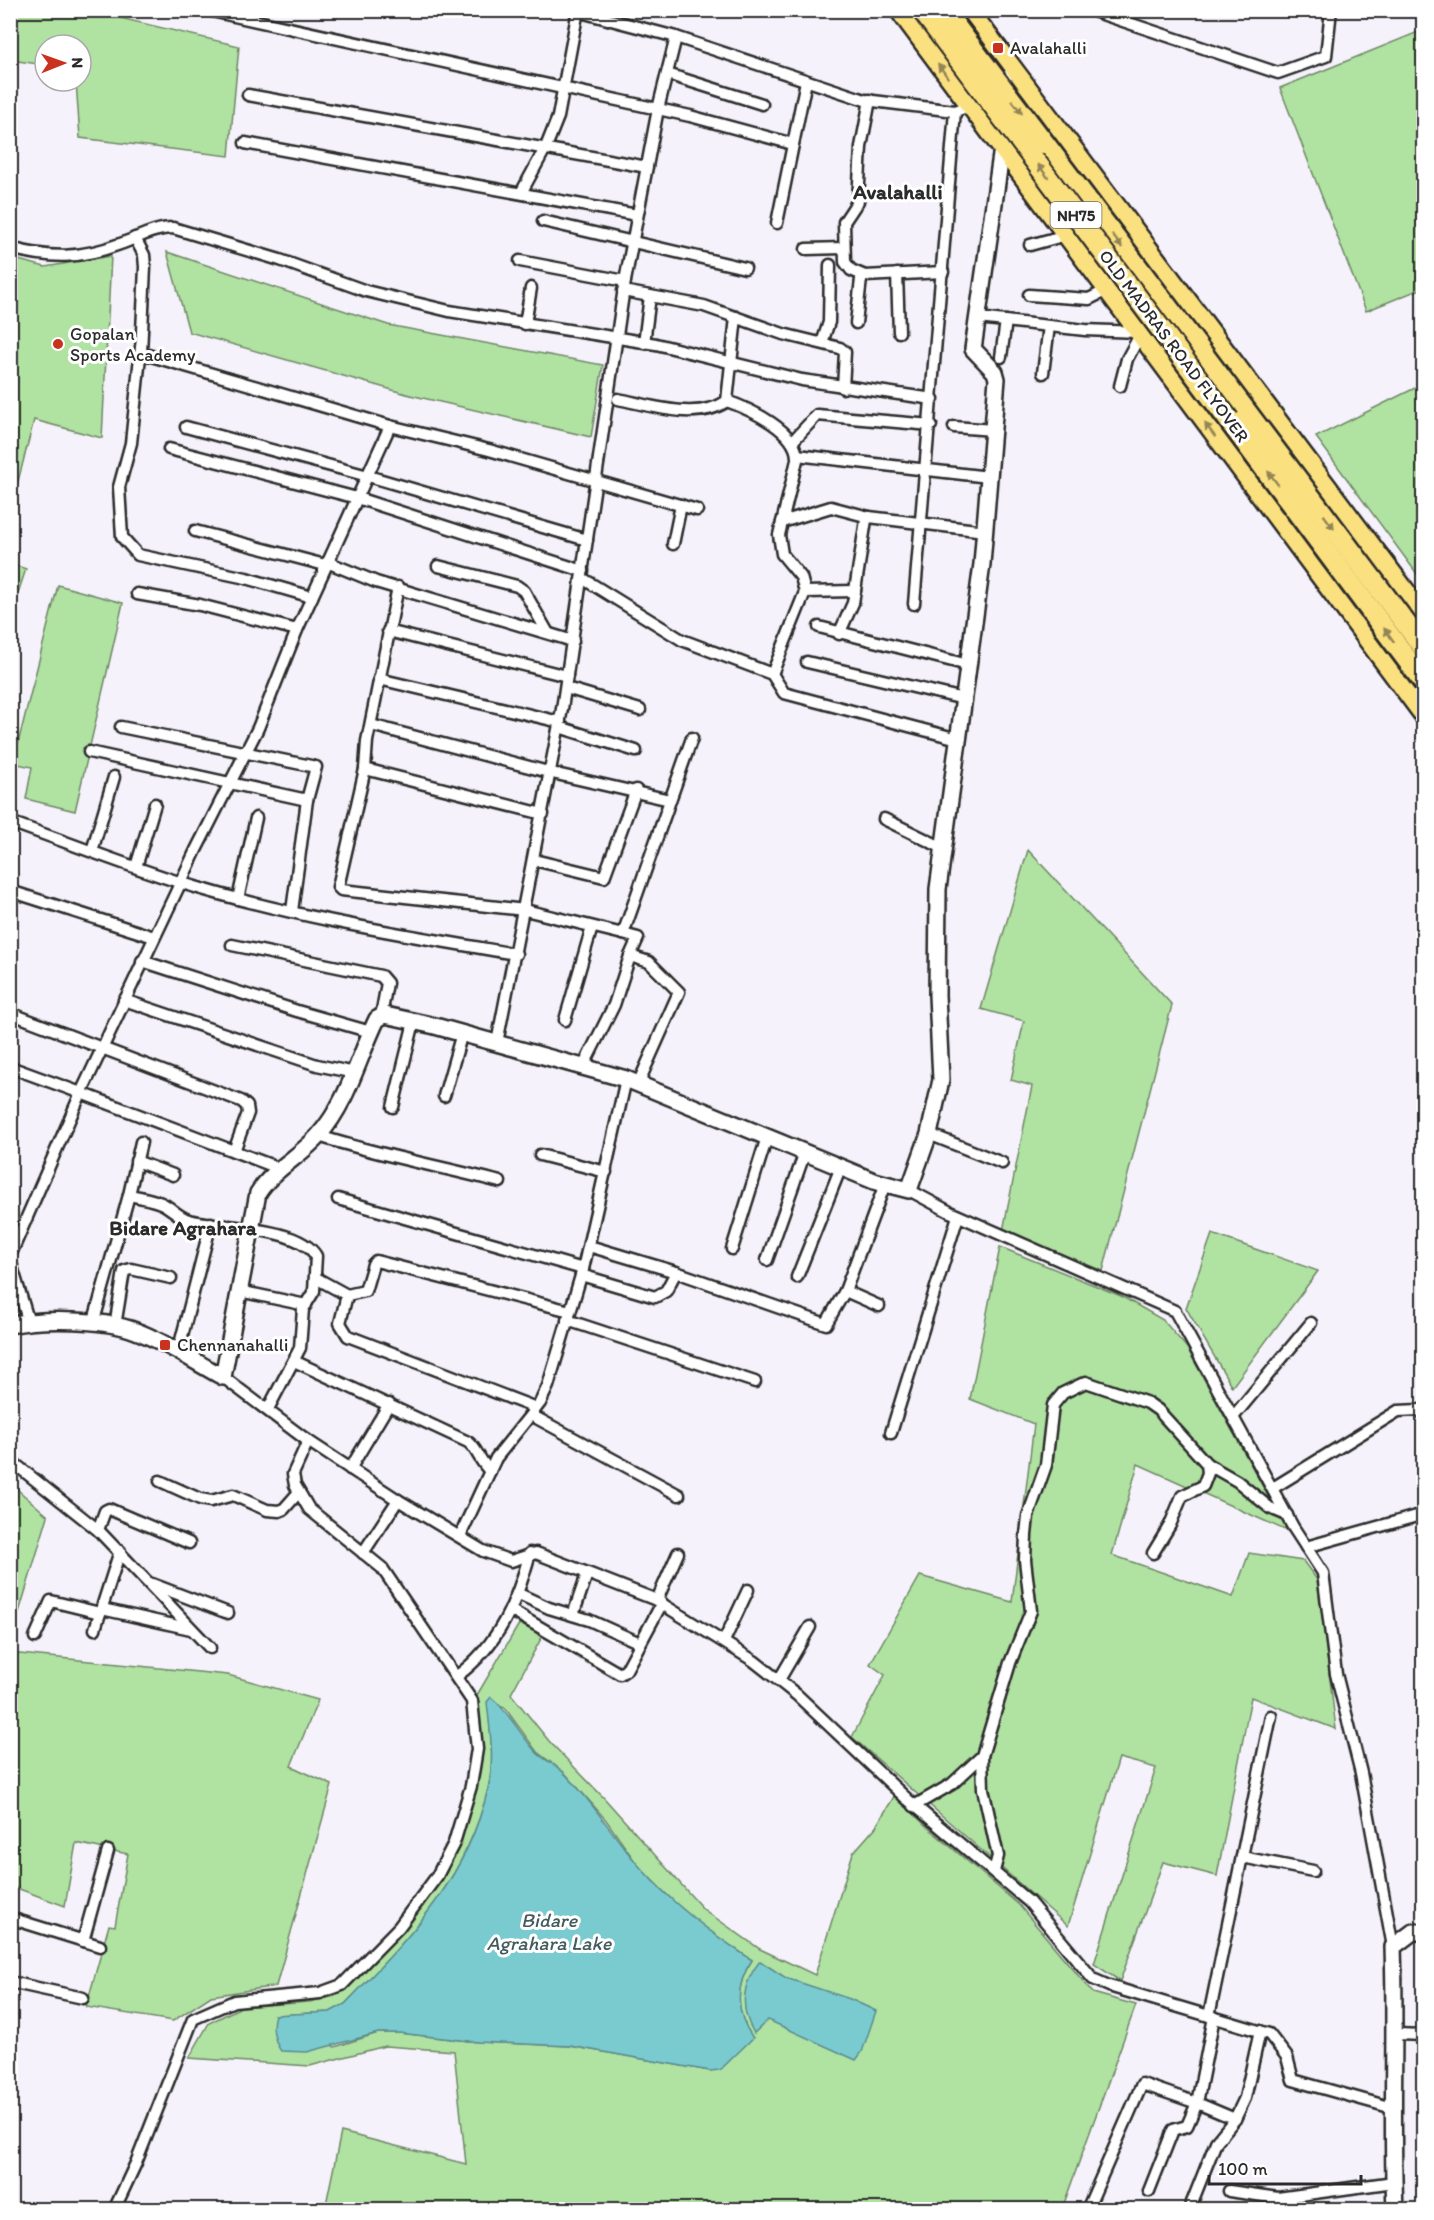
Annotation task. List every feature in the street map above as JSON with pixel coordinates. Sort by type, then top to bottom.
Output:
[{"type":"highway","name":"OLD MADRAS ROAD FLYOVER","points":[[922,10],[1236,414],[1424,648]]},
{"type":"highway","name":"OLD MADRAS ROAD FLYOVER","points":[[943,10],[1236,414],[1424,682]]},
{"type":"main road","points":[[898,10],[962,108],[1002,148],[1424,717]]},
{"type":"main road","points":[[970,10],[1424,614]]},
{"type":"street","points":[[207,10],[658,109],[793,144]]},
{"type":"street","points":[[1090,10],[1278,73],[1326,56],[1331,10]]},
{"type":"street","points":[[521,193],[546,147],[558,117],[565,90],[576,11],[676,37],[870,100],[962,108],[1015,70]]},
{"type":"street","points":[[497,1043],[552,773],[624,286],[658,109],[676,37]]},
{"type":"street","points":[[667,74],[762,104]]},
{"type":"street","points":[[777,223],[806,81]]},
{"type":"street","points":[[248,95],[546,147],[646,167]]},
{"type":"street","points":[[870,100],[861,147],[858,201],[844,222],[843,248],[847,267],[865,276],[943,272]]},
{"type":"street","points":[[914,604],[943,272],[962,108]]},
{"type":"street","points":[[245,143],[637,215]]},
{"type":"street","points":[[909,1190],[929,1134],[941,1080],[936,915],[985,531],[997,375],[974,352],[1002,148]]},
{"type":"street","points":[[543,220],[632,243],[745,268]]},
{"type":"street","points":[[10,248],[48,257],[61,257],[98,251],[155,230],[173,228],[280,260],[366,291],[449,311],[644,343],[843,387],[933,399]]},
{"type":"street","points":[[1030,244],[1066,235]]},
{"type":"street","points":[[135,238],[144,255],[145,267],[141,353],[390,426],[489,450],[697,510]]},
{"type":"street","points":[[806,249],[843,248]]},
{"type":"street","points":[[520,261],[624,286],[650,296],[704,306],[783,334],[840,348],[845,352],[843,387]]},
{"type":"street","points":[[822,343],[829,322],[830,266]]},
{"type":"street","points":[[897,274],[899,333]]},
{"type":"street","points":[[856,323],[861,279],[865,276]]},
{"type":"street","points":[[525,324],[531,288]]},
{"type":"street","points":[[1029,296],[1089,299],[1107,290]]},
{"type":"street","points":[[644,343],[650,296]]},
{"type":"street","points":[[727,401],[736,317]]},
{"type":"street","points":[[978,318],[1139,334],[1127,359],[1120,386]]},
{"type":"street","points":[[1001,357],[1006,321]]},
{"type":"street","points":[[1043,374],[1049,326]]},
{"type":"street","points":[[141,346],[131,443],[119,487],[120,531],[124,541],[138,555],[246,578],[312,597]]},
{"type":"street","points":[[618,399],[691,412],[710,409],[727,401],[765,418],[792,442],[797,455],[779,535],[782,554],[801,577],[805,592],[772,674]]},
{"type":"street","points":[[792,442],[817,415],[931,425]]},
{"type":"street","points":[[10,1256],[142,961],[246,753],[326,564],[390,426]]},
{"type":"street","points":[[954,427],[993,430]]},
{"type":"street","points":[[186,428],[368,476],[587,540]]},
{"type":"street","points":[[169,449],[357,498],[582,575],[682,640],[772,674],[784,693],[958,739]]},
{"type":"street","points":[[797,455],[989,477]]},
{"type":"street","points":[[673,544],[681,505]]},
{"type":"street","points":[[782,522],[831,507],[869,517],[985,531]]},
{"type":"street","points":[[839,634],[848,618],[855,591],[866,520],[869,517]]},
{"type":"street","points":[[195,531],[326,564],[573,641]]},
{"type":"street","points":[[438,566],[517,586],[524,591],[548,633]]},
{"type":"street","points":[[398,587],[379,679],[365,769],[338,887],[341,890],[525,909],[638,938],[614,1005],[583,1067]]},
{"type":"street","points":[[805,592],[855,591]]},
{"type":"street","points":[[137,594],[200,605],[297,630]]},
{"type":"street","points":[[819,627],[839,634],[968,665]]},
{"type":"street","points":[[388,631],[567,676]]},
{"type":"street","points":[[807,662],[964,699]]},
{"type":"street","points":[[379,679],[560,725],[636,751]]},
{"type":"street","points":[[566,688],[640,710]]},
{"type":"street","points":[[371,725],[552,773],[636,790],[670,800]]},
{"type":"street","points":[[121,727],[316,767],[307,800],[292,911]]},
{"type":"street","points":[[624,934],[692,738]]},
{"type":"street","points":[[89,752],[228,785],[307,800]]},
{"type":"street","points":[[365,769],[543,814]]},
{"type":"street","points":[[92,851],[114,777]]},
{"type":"street","points":[[534,860],[604,877],[636,790]]},
{"type":"street","points":[[136,867],[155,804]]},
{"type":"street","points":[[238,899],[256,818]]},
{"type":"street","points":[[884,819],[943,848]]},
{"type":"street","points":[[10,822],[182,883],[238,899],[365,929],[516,954]]},
{"type":"street","points":[[10,891],[154,937]]},
{"type":"street","points":[[566,1020],[592,927]]},
{"type":"street","points":[[223,1377],[258,1193],[272,1176],[319,1136],[334,1115],[371,1032],[381,1016],[387,983],[381,976],[232,945]]},
{"type":"street","points":[[460,1536],[502,1446],[533,1412],[548,1386],[582,1272],[606,1172],[632,1081],[664,1030],[679,992],[648,962],[630,956]]},
{"type":"street","points":[[142,961],[297,1011],[371,1032]]},
{"type":"street","points":[[124,1000],[316,1065],[354,1074]]},
{"type":"street","points":[[10,1013],[241,1101],[247,1106],[248,1113],[234,1151]]},
{"type":"street","points":[[381,1016],[462,1033],[632,1081],[841,1167],[885,1184],[909,1190],[958,1216],[1175,1311],[1287,1515],[1323,1573],[1336,1674],[1361,1773],[1394,1947],[1395,2210]]},
{"type":"street","points":[[393,1107],[414,1022]]},
{"type":"street","points":[[444,1096],[462,1033]]},
{"type":"street","points":[[10,1067],[281,1169]]},
{"type":"street","points":[[929,1134],[1002,1163]]},
{"type":"street","points":[[319,1136],[356,1148],[401,1156],[500,1182]]},
{"type":"street","points":[[732,1249],[767,1137]]},
{"type":"street","points":[[93,1324],[129,1195],[141,1142]]},
{"type":"street","points":[[766,1260],[805,1152]]},
{"type":"street","points":[[540,1155],[606,1172]]},
{"type":"street","points":[[136,1161],[173,1175]]},
{"type":"street","points":[[797,1277],[841,1167]]},
{"type":"street","points":[[589,1246],[676,1272],[822,1324],[830,1323],[845,1291],[885,1184]]},
{"type":"street","points":[[129,1195],[162,1203],[187,1220],[252,1229],[290,1238],[316,1256],[314,1291],[301,1319],[300,1348],[268,1409]]},
{"type":"street","points":[[338,1199],[582,1272],[655,1297],[666,1291],[676,1272]]},
{"type":"street","points":[[891,1433],[958,1216]]},
{"type":"street","points":[[178,1352],[211,1223]]},
{"type":"street","points":[[10,1260],[29,1323]]},
{"type":"street","points":[[316,1278],[347,1295],[365,1291],[376,1261],[569,1316],[755,1382]]},
{"type":"street","points":[[115,1326],[124,1271],[131,1269],[171,1278]]},
{"type":"street","points":[[239,1291],[306,1305]]},
{"type":"street","points":[[845,1291],[879,1306]]},
{"type":"street","points":[[347,1295],[340,1323],[348,1336],[533,1412],[679,1495]]},
{"type":"street","points":[[1234,1416],[1311,1323]]},
{"type":"street","points":[[10,1325],[93,1324],[135,1331],[223,1377],[308,1441],[398,1500],[483,1551],[505,1560],[516,1560],[530,1553],[540,1554],[659,1601],[724,1641],[778,1680],[914,1806],[1029,1902],[1093,1979],[1109,1986],[1269,2034],[1287,2057],[1293,2080],[1393,2108]]},
{"type":"street","points":[[294,1361],[473,1445],[479,1461],[490,1471]]},
{"type":"street","points":[[994,1871],[998,1856],[983,1789],[982,1756],[1010,1663],[1031,1611],[1025,1560],[1028,1516],[1046,1465],[1053,1405],[1063,1393],[1086,1382],[1148,1403],[1158,1410],[1207,1464],[1237,1481],[1270,1508],[1287,1515]]},
{"type":"street","points":[[351,1469],[389,1404]]},
{"type":"street","points":[[1273,1488],[1398,1411],[1419,1410],[1424,1415]]},
{"type":"street","points":[[114,2210],[136,2163],[193,2019],[234,2001],[320,1993],[342,1985],[399,1928],[437,1876],[457,1832],[471,1786],[477,1749],[472,1701],[382,1568],[309,1509],[299,1492],[293,1474],[308,1441]]},
{"type":"street","points":[[10,1460],[98,1530],[210,1648]]},
{"type":"street","points":[[1153,1553],[1170,1525],[1182,1496],[1203,1486],[1208,1473],[1207,1464]]},
{"type":"street","points":[[160,1481],[200,1499],[211,1501],[233,1495],[267,1510],[279,1511],[284,1509],[299,1492]]},
{"type":"street","points":[[363,1553],[398,1500]]},
{"type":"street","points":[[98,1530],[105,1511],[109,1509],[189,1543]]},
{"type":"street","points":[[1306,1547],[1424,1514]]},
{"type":"street","points":[[95,1629],[120,1551]]},
{"type":"street","points":[[457,1676],[477,1661],[512,1611],[530,1553]]},
{"type":"street","points":[[512,1611],[620,1674],[626,1670],[640,1643],[678,1553]]},
{"type":"street","points":[[573,1615],[587,1574]]},
{"type":"street","points":[[148,1582],[228,1613]]},
{"type":"street","points":[[724,1641],[748,1590]]},
{"type":"street","points":[[519,1594],[640,1643]]},
{"type":"street","points":[[35,1636],[51,1601],[192,1629]]},
{"type":"street","points":[[778,1680],[810,1627]]},
{"type":"street","points":[[1149,2190],[1173,2130],[1187,2126],[1197,2103],[1211,2016],[1271,1716]]},
{"type":"street","points":[[914,1806],[952,1784],[982,1756]]},
{"type":"street","points":[[83,1941],[108,1851]]},
{"type":"street","points":[[1242,1857],[1313,1871]]},
{"type":"street","points":[[10,1918],[100,1946]]},
{"type":"street","points":[[1394,1947],[1413,1932],[1424,1932]]},
{"type":"street","points":[[10,1982],[83,1998]]},
{"type":"street","points":[[1189,2210],[1216,2142],[1235,2119],[1245,2098],[1260,2031]]},
{"type":"street","points":[[1396,2034],[1424,2035]]},
{"type":"street","points":[[1087,2210],[1142,2084],[1235,2119]]},
{"type":"street","points":[[1229,2191],[1278,2198],[1394,2182]]},
{"type":"street","points":[[1278,2198],[1278,2210]]},
{"type":"green space","points":[[10,11],[120,11],[120,18],[239,46],[229,156],[80,138],[77,93],[93,93],[93,33],[33,33],[33,63],[11,60]]},
{"type":"green space","points":[[1423,30],[1423,288],[1366,311],[1280,88]]},
{"type":"green space","points":[[167,252],[388,325],[603,365],[591,437],[410,395],[189,332]]},
{"type":"green space","name":"Gopalan Sports Academy","points":[[111,256],[102,438],[34,420],[11,508],[11,258],[45,267]]},
{"type":"green space","points":[[1423,384],[1423,582],[1316,437]]},
{"type":"green space","points":[[10,564],[26,569],[11,614]]},
{"type":"green space","points":[[58,585],[123,603],[75,811],[26,799],[32,767],[13,763]]},
{"type":"green space","points":[[1028,850],[1172,1005],[1103,1271],[1003,1231],[1032,1086],[1011,1080],[1024,1021],[981,1009]]},
{"type":"green space","points":[[1212,1234],[1318,1271],[1232,1387],[1186,1308]]},
{"type":"green space","points":[[1000,1247],[1121,1296],[1163,1320],[1187,1348],[1287,1531],[1138,1464],[1112,1555],[1233,1597],[1249,1553],[1303,1561],[1318,1581],[1336,1729],[1251,1697],[1217,1876],[1163,1862],[1120,1981],[1094,1964],[1156,1768],[1119,1758],[1068,1926],[852,1737],[885,1675],[870,1664],[920,1576],[1012,1602],[1034,1424],[970,1399]]},
{"type":"green space","points":[[11,1484],[48,1516],[11,1639]]},
{"type":"green space","points":[[519,1624],[543,1635],[511,1694],[549,1741],[605,1799],[703,1909],[760,1949],[815,1975],[853,1853],[875,1828],[895,1795],[925,1825],[1019,1905],[1093,1993],[1136,2005],[1062,2209],[325,2209],[341,2132],[466,2164],[454,2051],[385,2046],[310,2066],[189,2058],[209,2023],[241,2007],[309,2002],[335,1996],[405,1927],[433,1891],[458,1845],[476,1787],[482,1753],[477,1695]],"holes":[[[488,1703],[505,1708],[537,1752],[565,1773],[606,1820],[639,1867],[704,1928],[752,1960],[742,1979],[739,1999],[742,2018],[752,2038],[710,2071],[570,2046],[478,2042],[399,2033],[378,2033],[335,2047],[275,2015],[330,2012],[345,2004],[432,1907],[450,1881],[465,1853],[488,1789],[492,1757]]]},
{"type":"green space","points":[[10,1653],[228,1675],[318,1700],[291,1766],[332,1785],[276,1986],[211,1996],[173,2021],[86,2007],[109,1925],[115,1926],[128,1854],[76,1843],[65,1906],[11,1886]]},
{"type":"water","name":"Bidare Agrahara Lake","points":[[491,1697],[537,1753],[559,1769],[576,1786],[653,1881],[693,1918],[752,1960],[742,1979],[739,1999],[743,2019],[753,2038],[720,2070],[710,2071],[570,2046],[478,2042],[399,2033],[378,2033],[307,2052],[281,2051],[274,2033],[275,2015],[330,2012],[345,2004],[391,1956],[432,1907],[450,1880],[478,1822],[488,1789],[492,1757],[487,1702]]},
{"type":"water","points":[[760,1961],[786,1978],[850,1999],[876,2011],[862,2052],[856,2060],[768,2020],[754,2033],[746,2014],[745,1996],[749,1978]]},
{"type":"place","name":"Avalahalli","points":[[998,48]]},
{"type":"place","name":"Gopalan Sports Academy","points":[[58,344]]},
{"type":"place","name":"Chennanahalli","points":[[165,1345]]},
{"type":"district","name":"Avalahalli","points":[[898,191]]},
{"type":"district","name":"Bidare Agrahara","points":[[183,1227]]}]
